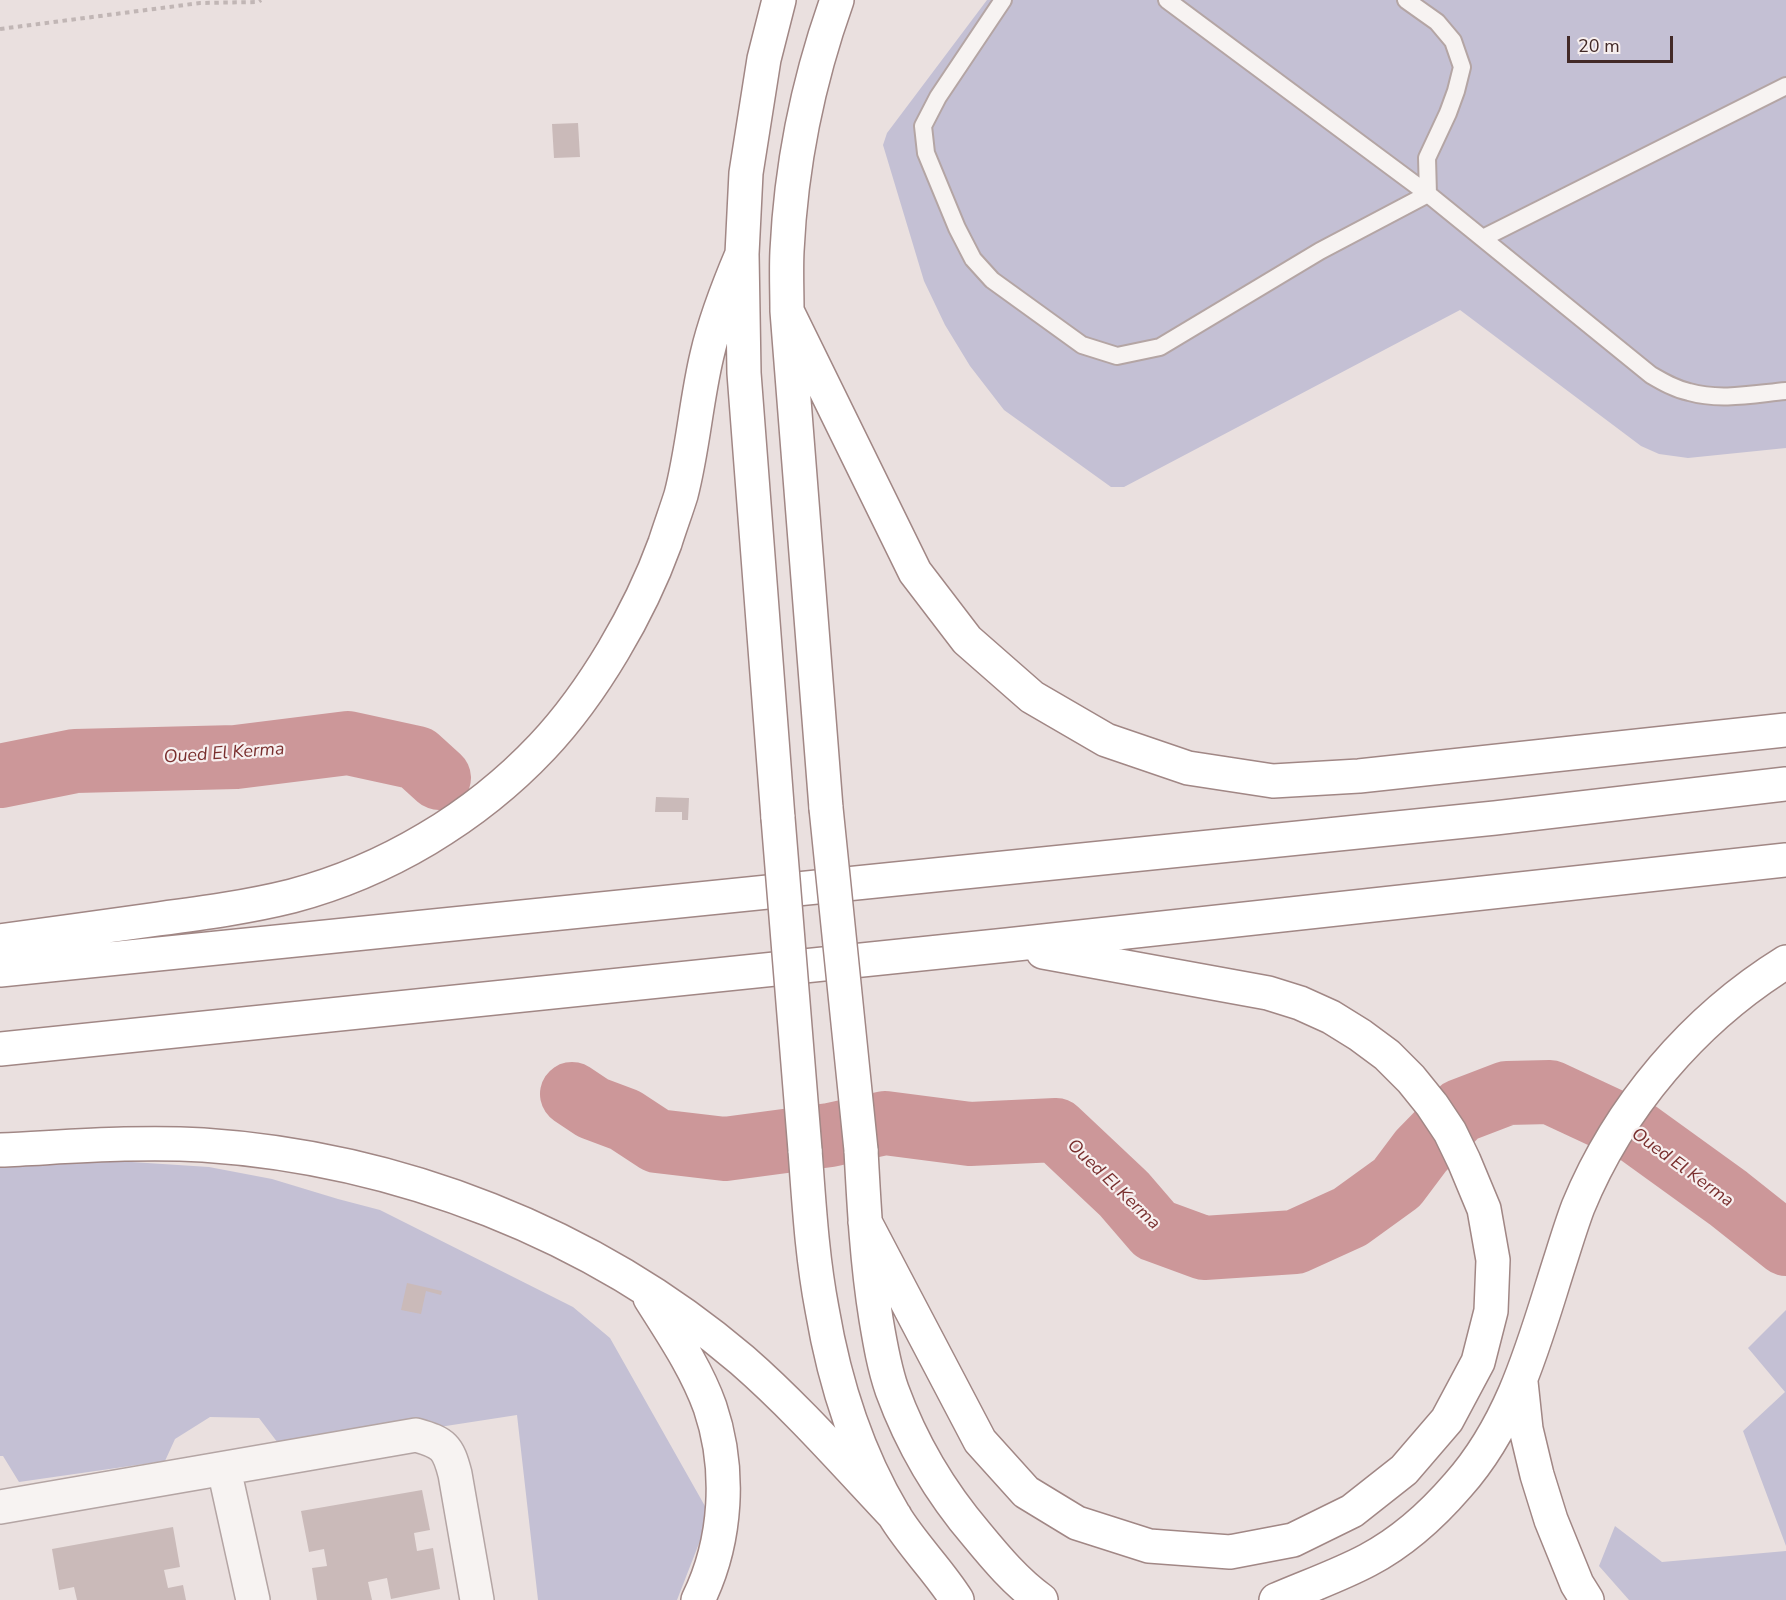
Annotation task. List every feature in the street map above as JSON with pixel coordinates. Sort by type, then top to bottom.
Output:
[{"type":"highway","points":[[779,0],[764,59],[746,173],[742,254],[744,372],[778,818],[814,1255],[822,1309],[833,1363],[849,1416],[870,1467],[895,1516]]},
{"type":"highway","points":[[837,0],[812,78],[800,135],[791,194],[787,252],[787,311],[826,808],[861,1150],[873,1299],[882,1354],[892,1390],[912,1436],[936,1479],[964,1520],[996,1558],[1041,1600]]},
{"type":"highway","points":[[0,941],[249,906],[338,881],[422,842],[465,814],[513,774],[543,746],[580,700],[613,651],[641,600],[664,546],[681,494],[706,357],[726,290],[742,254]]},
{"type":"highway","points":[[787,311],[915,572],[967,640],[1032,697],[1106,740],[1188,768],[1273,781],[1359,776],[1786,730]]},
{"type":"highway","points":[[0,970],[1495,818],[1786,784]]},
{"type":"highway","points":[[0,1049],[1007,945],[1786,860]]},
{"type":"highway","points":[[865,1222],[980,1442],[1026,1492],[1077,1523],[1149,1546],[1230,1552],[1293,1540],[1352,1511],[1404,1470],[1447,1420],[1478,1362],[1491,1311],[1493,1260],[1484,1209],[1450,1132],[1411,1079],[1387,1055],[1331,1017],[1300,1003],[1268,993],[1007,945]]},
{"type":"highway","points":[[1276,1600],[1368,1560],[1401,1538],[1432,1513],[1460,1484],[1484,1452],[1521,1382],[1577,1208],[1599,1162],[1631,1110],[1688,1040],[1725,1006],[1786,962]]},
{"type":"highway","points":[[0,1150],[144,1144],[202,1145],[319,1160],[433,1189],[488,1209],[553,1238],[645,1289],[693,1322],[783,1397],[895,1516],[957,1600]]},
{"type":"highway","points":[[645,1289],[692,1367],[710,1408],[721,1451],[724,1496],[719,1541],[706,1584],[698,1600]]},
{"type":"highway","points":[[1521,1382],[1526,1429],[1537,1475],[1555,1531],[1577,1584],[1587,1600]]},
{"type":"street","points":[[0,1507],[416,1435],[436,1441],[450,1455],[477,1600]]},
{"type":"street","points":[[224,1469],[253,1600]]},
{"type":"lane","points":[[1003,0],[938,98],[923,126],[926,153],[957,228],[973,258],[992,280],[1082,345],[1117,357],[1160,347],[1320,251],[1428,194]]},
{"type":"lane","points":[[1167,0],[1428,194],[1650,375],[1669,385],[1710,396],[1786,391]]},
{"type":"lane","points":[[1406,0],[1437,22],[1453,41],[1462,67],[1452,102],[1427,158],[1428,194]]},
{"type":"lane","points":[[1483,238],[1786,86]]},
{"type":"path","points":[[0,28],[200,3],[258,2],[261,0]]},
{"type":"shaded area","points":[[987,0],[1786,0],[1786,448],[1688,458],[1659,454],[1641,446],[1460,310],[1124,487],[1111,487],[1004,410],[970,366],[945,325],[924,281],[883,145],[887,133]]},
{"type":"shaded area","points":[[116,1161],[209,1167],[272,1179],[380,1210],[573,1307],[610,1338],[710,1515],[677,1600],[538,1600],[517,1415],[284,1451],[259,1418],[210,1417],[175,1439],[165,1461],[19,1482],[3,1456],[0,1456],[0,1163]]},
{"type":"shaded area","points":[[1786,1310],[1786,1546],[1743,1431],[1785,1392],[1748,1348]]},
{"type":"shaded area","points":[[1615,1526],[1662,1562],[1786,1551],[1786,1600],[1629,1600],[1599,1566]]},
{"type":"building","points":[[578,123],[580,157],[554,158],[552,124]]},
{"type":"building","points":[[656,797],[689,798],[688,820],[682,820],[682,812],[655,812]]},
{"type":"building","points":[[407,1283],[442,1291],[441,1295],[426,1291],[421,1314],[401,1310]]},
{"type":"building","points":[[422,1490],[430,1530],[414,1533],[417,1551],[433,1548],[440,1589],[391,1599],[387,1578],[368,1582],[372,1600],[317,1600],[312,1568],[327,1566],[324,1549],[309,1552],[301,1511]]},
{"type":"building","points":[[173,1527],[180,1567],[164,1570],[168,1588],[183,1585],[186,1600],[77,1600],[74,1587],[59,1590],[52,1549]]},
{"type":"waterway","name":"Oued El Kerma","points":[[0,776],[75,761],[236,757],[348,743],[417,758],[439,778]]},
{"type":"waterway","name":"Oued El Kerma","points":[[572,1094],[593,1108],[625,1120],[657,1141],[725,1149],[830,1135],[885,1123],[970,1134],[1056,1130],[1124,1194],[1155,1230],[1204,1248],[1295,1242],[1350,1217],[1397,1183],[1421,1151],[1460,1111],[1507,1093],[1550,1092],[1638,1133],[1728,1198],[1786,1244]]}]
